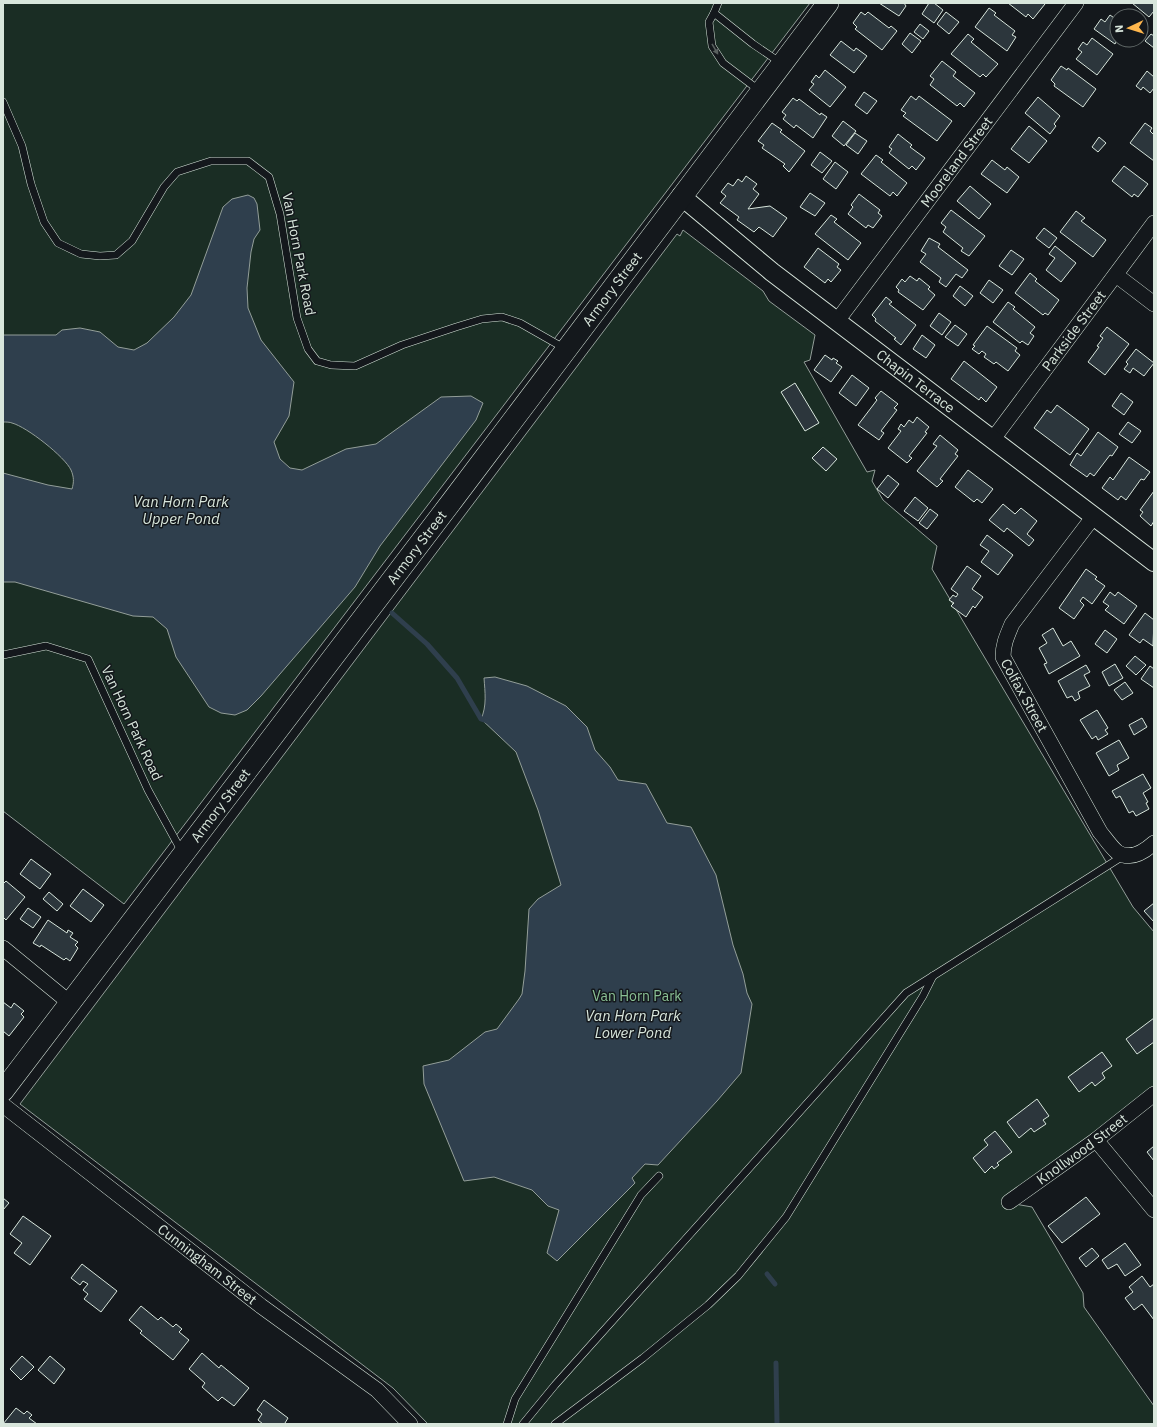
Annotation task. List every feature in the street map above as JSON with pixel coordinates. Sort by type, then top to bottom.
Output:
[{"type":"main road","name":"Armory Street","points":[[3,1091],[567,350],[681,196],[828,3]]},
{"type":"street","name":"Mooreland Street","points":[[837,321],[1076,3]]},
{"type":"street","name":"Chapin Terrace","points":[[681,196],[772,272],[1154,562]]},
{"type":"street","name":"Parkside Street","points":[[993,439],[1154,223]]},
{"type":"street","points":[[1116,275],[1154,304]]},
{"type":"street","name":"Colfax Street","points":[[1094,516],[1012,624],[1004,640],[1003,648],[1004,657],[1100,832],[1117,852],[1125,855]]},
{"type":"street","points":[[1125,855],[1134,856],[1154,843]]},
{"type":"street","points":[[3,948],[70,1003]]},
{"type":"street","name":"Knollwood Street","points":[[1009,1202],[1096,1140],[1154,1094]]},
{"type":"street","name":"Cunningham Street","points":[[3,1105],[261,1306],[377,1390],[410,1424]]},
{"type":"street","points":[[1096,1140],[1154,1210]]},
{"type":"lane","points":[[718,3],[709,22],[712,46],[724,63],[761,91]]},
{"type":"lane","points":[[714,13],[753,44],[782,64]]},
{"type":"lane","name":"Van Horn Park Road","points":[[3,102],[22,146],[30,184],[44,222],[58,243],[80,254],[100,256],[116,255],[132,241],[164,187],[177,172],[211,161],[248,160],[269,177],[280,214],[297,318],[308,349],[317,361],[331,365],[355,366],[402,345],[482,319],[502,317],[520,323],[567,350]]},
{"type":"lane","name":"Van Horn Park Road","points":[[3,654],[46,646],[88,659],[148,790],[183,854]]},
{"type":"lane","points":[[523,1424],[555,1385],[906,993],[1125,855]]},
{"type":"lane","points":[[555,1424],[643,1358],[708,1305],[738,1276],[786,1217],[923,996],[933,975]]},
{"type":"lane","points":[[507,1424],[515,1399],[641,1195],[659,1176]]},
{"type":"green space","points":[[3,3],[810,3],[124,904],[3,811]]},
{"type":"green space","name":"Van Horn Park","points":[[683,230],[763,291],[769,301],[815,335],[810,360],[804,362],[867,472],[875,470],[872,481],[883,500],[937,546],[932,569],[1133,907],[1154,932],[1154,1094],[1009,1203],[1032,1207],[1083,1293],[1084,1307],[1154,1406],[1154,1424],[428,1424],[393,1388],[20,1104],[677,234],[680,236]]},
{"type":"water","name":"Van Horn Park Upper Pond","points":[[248,195],[254,198],[257,204],[260,230],[254,239],[251,252],[247,288],[248,308],[261,340],[294,382],[289,416],[274,442],[280,459],[290,468],[302,470],[346,449],[376,444],[441,397],[471,396],[483,403],[476,420],[380,546],[355,587],[261,696],[247,710],[235,715],[221,713],[209,707],[176,657],[167,629],[153,617],[133,616],[15,582],[3,582],[3,473],[48,485],[72,489],[73,475],[67,464],[54,450],[36,436],[10,422],[3,422],[3,335],[56,335],[62,330],[80,328],[100,332],[118,347],[134,350],[147,343],[174,317],[191,295],[223,207],[232,199]]},
{"type":"water","name":"Van Horn Park Lower Pond","points":[[495,677],[527,686],[566,706],[587,727],[595,750],[610,767],[618,780],[646,784],[667,823],[691,827],[716,875],[733,945],[743,974],[747,993],[752,1004],[741,1073],[658,1165],[645,1164],[632,1178],[635,1183],[557,1261],[547,1253],[559,1210],[548,1206],[532,1190],[494,1177],[464,1181],[424,1084],[423,1066],[449,1060],[485,1032],[497,1029],[519,999],[522,994],[525,971],[529,909],[538,899],[561,885],[538,810],[516,752],[481,719],[485,704],[484,678]]},
{"type":"building","points":[[879,3],[904,3],[906,6],[899,16]]},
{"type":"building","points":[[929,3],[934,3],[943,10],[934,23],[922,14]]},
{"type":"building","points":[[1008,3],[1045,4],[1033,19],[1028,14],[1026,17]]},
{"type":"building","points":[[1132,3],[1154,3],[1154,11],[1149,17],[1149,8],[1138,8]]},
{"type":"building","points":[[989,8],[996,13],[994,15],[1015,31],[1012,35],[1016,37],[1007,51],[975,27]]},
{"type":"building","points":[[861,12],[865,15],[868,12],[889,28],[891,26],[897,31],[882,50],[855,29],[857,27],[853,23]]},
{"type":"building","points":[[946,12],[959,22],[949,34],[937,24]]},
{"type":"building","points":[[1109,16],[1109,40],[1094,29],[1101,19],[1105,22]]},
{"type":"building","points":[[920,24],[929,31],[923,39],[914,32]]},
{"type":"building","points":[[910,33],[921,41],[912,53],[902,44]]},
{"type":"building","points":[[968,34],[974,39],[971,42],[998,64],[986,77],[983,74],[980,77],[951,54]]},
{"type":"building","points":[[1151,34],[1154,36],[1154,48],[1149,44],[1149,36]]},
{"type":"building","points":[[1092,38],[1113,54],[1097,75],[1076,59],[1082,52],[1078,49],[1083,42],[1087,45]]},
{"type":"building","points":[[841,41],[854,51],[856,48],[867,56],[854,73],[830,55]]},
{"type":"building","points":[[942,61],[956,72],[953,76],[975,93],[964,107],[960,103],[957,106],[930,85],[934,79],[930,76]]},
{"type":"building","points":[[1061,66],[1067,70],[1068,68],[1096,89],[1083,107],[1054,86],[1055,84],[1051,80]]},
{"type":"building","points":[[825,70],[846,87],[830,107],[809,90],[814,84],[811,82],[816,75],[819,78]]},
{"type":"building","points":[[1147,71],[1154,77],[1154,88],[1150,93],[1143,87],[1141,90],[1136,86]]},
{"type":"building","points":[[864,92],[877,101],[867,114],[855,105]]},
{"type":"building","points":[[911,96],[916,100],[919,96],[952,121],[937,141],[903,116],[906,113],[901,110]]},
{"type":"building","points":[[1038,97],[1060,116],[1054,124],[1056,126],[1050,134],[1025,113]]},
{"type":"building","points":[[793,98],[797,101],[799,99],[820,115],[821,113],[827,117],[813,138],[796,125],[794,128],[783,119],[786,115],[782,112]]},
{"type":"building","points":[[843,121],[856,131],[844,146],[832,136]]},
{"type":"building","points":[[772,123],[782,130],[780,132],[805,151],[789,172],[783,166],[785,164],[762,148],[764,145],[758,141]]},
{"type":"building","points":[[1145,123],[1152,128],[1150,131],[1154,135],[1154,161],[1130,143]]},
{"type":"building","points":[[1029,126],[1047,141],[1029,163],[1011,149]]},
{"type":"building","points":[[855,133],[867,141],[858,154],[846,145]]},
{"type":"building","points":[[898,134],[912,145],[910,147],[925,158],[916,170],[912,166],[909,169],[889,153],[892,149],[889,147]]},
{"type":"building","points":[[1099,137],[1106,143],[1098,152],[1092,147]]},
{"type":"building","points":[[820,152],[832,161],[822,173],[811,165]]},
{"type":"building","points":[[876,155],[883,160],[881,162],[907,183],[897,196],[893,192],[890,196],[861,174]]},
{"type":"building","points":[[992,160],[1005,170],[1007,167],[1019,177],[1007,193],[981,174]]},
{"type":"building","points":[[835,162],[848,172],[836,189],[823,179]]},
{"type":"building","points":[[1124,166],[1148,184],[1138,197],[1134,194],[1132,197],[1112,181]]},
{"type":"building","points":[[746,176],[757,184],[753,189],[759,194],[748,209],[770,206],[787,218],[773,237],[759,227],[754,232],[737,220],[739,217],[720,203],[726,196],[721,192],[728,183],[733,186],[738,179],[742,182]]},
{"type":"building","points":[[970,186],[991,204],[979,219],[957,201]]},
{"type":"building","points":[[810,193],[825,203],[815,216],[800,207]]},
{"type":"building","points":[[859,194],[880,210],[878,213],[882,216],[873,228],[868,225],[866,228],[848,214],[853,207],[851,205]]},
{"type":"building","points":[[951,210],[985,236],[969,256],[961,251],[963,248],[943,232],[946,227],[941,223]]},
{"type":"building","points":[[1076,211],[1085,218],[1081,221],[1106,240],[1093,257],[1060,232]]},
{"type":"building","points":[[831,215],[837,219],[834,222],[861,243],[848,260],[815,234]]},
{"type":"building","points":[[1044,228],[1057,238],[1049,248],[1036,238]]},
{"type":"building","points":[[929,238],[940,244],[938,247],[968,270],[962,278],[956,274],[946,287],[939,282],[941,278],[920,262],[926,254],[921,251]]},
{"type":"building","points":[[1055,246],[1076,263],[1061,282],[1046,270],[1055,258],[1049,254]]},
{"type":"building","points":[[818,248],[839,264],[837,267],[841,270],[831,282],[828,279],[825,283],[804,267]]},
{"type":"building","points":[[1011,250],[1024,259],[1012,275],[999,266]]},
{"type":"building","points":[[1030,273],[1037,279],[1035,281],[1059,300],[1048,315],[1045,313],[1043,315],[1015,293]]},
{"type":"building","points":[[910,276],[917,281],[919,278],[930,287],[928,289],[935,295],[923,310],[898,292],[899,290],[896,287],[902,279],[905,282]]},
{"type":"building","points":[[989,280],[1003,290],[993,303],[980,293]]},
{"type":"building","points":[[960,286],[973,296],[965,306],[953,296]]},
{"type":"building","points":[[886,297],[892,302],[889,304],[916,325],[901,345],[894,339],[896,338],[875,321],[876,319],[872,315]]},
{"type":"building","points":[[1008,302],[1015,307],[1013,309],[1035,327],[1030,333],[1034,336],[1028,345],[1022,341],[1020,343],[993,322]]},
{"type":"building","points":[[939,313],[951,322],[942,335],[930,326]]},
{"type":"building","points":[[955,325],[967,334],[958,346],[945,337]]},
{"type":"building","points":[[987,326],[1017,348],[1015,351],[1020,355],[1008,371],[996,362],[994,364],[984,357],[986,354],[982,351],[979,354],[972,349],[975,346],[973,345]]},
{"type":"building","points":[[1107,327],[1129,344],[1105,375],[1088,362],[1099,347],[1097,346],[1103,338],[1100,336]]},
{"type":"building","points":[[922,335],[935,345],[926,358],[913,349]]},
{"type":"building","points":[[1136,349],[1154,363],[1144,376],[1133,368],[1130,373],[1124,369],[1128,364],[1126,362]]},
{"type":"building","points":[[825,355],[832,360],[833,358],[838,361],[836,363],[842,367],[831,382],[814,370]]},
{"type":"building","points":[[964,361],[997,387],[986,402],[981,397],[979,400],[951,379]]},
{"type":"building","points":[[852,375],[869,388],[856,406],[839,393]]},
{"type":"building","points":[[795,383],[819,423],[805,431],[781,392]]},
{"type":"building","points":[[881,391],[898,404],[894,408],[897,410],[881,431],[884,433],[879,440],[858,425],[877,400],[875,398]]},
{"type":"building","points":[[1121,393],[1133,402],[1124,415],[1112,406]]},
{"type":"building","points":[[1057,405],[1089,429],[1070,455],[1034,428],[1047,410],[1051,413]]},
{"type":"building","points":[[917,417],[929,427],[925,432],[927,433],[909,456],[912,458],[907,463],[888,448],[901,431],[898,429],[901,424],[904,427],[909,420],[913,423]]},
{"type":"building","points":[[1128,422],[1141,431],[1132,443],[1119,434]]},
{"type":"building","points":[[1098,432],[1118,447],[1094,476],[1090,473],[1087,477],[1070,465],[1077,453],[1081,456]]},
{"type":"building","points":[[940,435],[958,450],[955,454],[958,456],[940,479],[943,481],[937,487],[917,471],[937,446],[933,444]]},
{"type":"building","points":[[823,447],[837,459],[826,471],[812,458]]},
{"type":"building","points":[[1129,457],[1150,472],[1144,480],[1141,479],[1126,500],[1121,496],[1118,500],[1102,488],[1110,477],[1113,480]]},
{"type":"building","points":[[968,470],[993,489],[982,503],[977,499],[974,502],[955,487]]},
{"type":"building","points":[[888,475],[899,484],[888,498],[877,489]]},
{"type":"building","points":[[1154,491],[1154,521],[1151,526],[1140,516],[1143,512],[1140,510]]},
{"type":"building","points":[[915,497],[928,508],[918,521],[904,511]]},
{"type":"building","points":[[1003,504],[1015,514],[1021,508],[1037,521],[1027,534],[1034,540],[1029,546],[1007,528],[1004,532],[989,520]]},
{"type":"building","points":[[930,509],[938,515],[927,529],[919,523]]},
{"type":"building","points":[[987,535],[1013,555],[998,575],[981,562],[989,551],[980,545]]},
{"type":"building","points":[[967,566],[981,576],[972,589],[983,597],[975,608],[973,606],[966,617],[951,606],[954,603],[949,600],[953,595],[956,597],[958,594],[951,589]]},
{"type":"building","points":[[1086,569],[1097,577],[1095,579],[1105,586],[1092,604],[1083,597],[1080,601],[1084,605],[1074,619],[1059,608]]},
{"type":"building","points":[[1110,592],[1115,596],[1118,592],[1137,606],[1124,624],[1105,610],[1109,606],[1103,602]]},
{"type":"building","points":[[1145,613],[1154,620],[1153,646],[1143,639],[1140,643],[1129,635]]},
{"type":"building","points":[[1053,628],[1063,646],[1071,641],[1080,656],[1049,674],[1044,664],[1047,663],[1039,648],[1047,643],[1042,635]]},
{"type":"building","points":[[1105,630],[1117,639],[1107,653],[1095,644]]},
{"type":"building","points":[[1135,656],[1146,665],[1136,675],[1126,666]]},
{"type":"building","points":[[1115,664],[1123,678],[1109,686],[1102,672]]},
{"type":"building","points":[[1086,665],[1090,672],[1084,675],[1090,686],[1078,692],[1080,698],[1075,701],[1072,696],[1067,698],[1058,681]]},
{"type":"building","points":[[1150,666],[1154,669],[1154,688],[1141,679]]},
{"type":"building","points":[[1125,682],[1133,693],[1122,700],[1114,690]]},
{"type":"building","points":[[1097,710],[1108,728],[1105,730],[1108,734],[1098,740],[1096,736],[1092,739],[1080,720]]},
{"type":"building","points":[[1142,718],[1147,727],[1134,735],[1129,725]]},
{"type":"building","points":[[1119,740],[1129,758],[1117,765],[1119,770],[1109,776],[1096,753]]},
{"type":"building","points":[[1143,774],[1151,788],[1143,793],[1148,802],[1146,803],[1149,809],[1136,816],[1133,811],[1129,813],[1120,796],[1116,798],[1112,791]]},
{"type":"building","points":[[31,859],[51,874],[40,889],[20,874]]},
{"type":"building","points":[[6,881],[25,897],[6,920],[3,917],[3,884]]},
{"type":"building","points":[[83,889],[104,905],[91,922],[70,906]]},
{"type":"building","points":[[49,892],[63,904],[57,911],[43,899]]},
{"type":"building","points":[[1154,903],[1154,922],[1144,911]]},
{"type":"building","points":[[28,908],[41,917],[33,928],[20,919]]},
{"type":"building","points":[[48,920],[67,933],[68,930],[73,933],[70,937],[78,942],[75,945],[78,948],[70,961],[66,958],[64,960],[41,945],[40,947],[33,943]]},
{"type":"building","points":[[3,1002],[11,1008],[14,1003],[24,1011],[21,1014],[24,1017],[9,1036],[3,1031]]},
{"type":"building","points":[[1154,1018],[1154,1042],[1137,1054],[1126,1039]]},
{"type":"building","points":[[1102,1052],[1112,1066],[1102,1073],[1105,1078],[1095,1086],[1092,1082],[1079,1092],[1068,1077]]},
{"type":"building","points":[[1037,1099],[1049,1116],[1043,1120],[1046,1124],[1034,1132],[1031,1128],[1019,1138],[1007,1122]]},
{"type":"building","points":[[995,1131],[1012,1152],[997,1163],[999,1165],[994,1169],[992,1166],[985,1173],[973,1158],[988,1145],[984,1140]]},
{"type":"building","points":[[1154,1146],[1154,1161],[1147,1152]]},
{"type":"building","points":[[1086,1197],[1100,1214],[1062,1243],[1048,1226]]},
{"type":"building","points":[[3,1198],[9,1203],[3,1210]]},
{"type":"building","points":[[23,1216],[51,1236],[30,1265],[14,1253],[22,1243],[10,1234]]},
{"type":"building","points":[[1125,1243],[1141,1265],[1125,1276],[1117,1264],[1108,1269],[1102,1260]]},
{"type":"building","points":[[1092,1248],[1099,1256],[1086,1267],[1079,1258]]},
{"type":"building","points":[[82,1264],[117,1291],[101,1312],[84,1299],[88,1294],[83,1290],[88,1284],[83,1281],[80,1285],[71,1278]]},
{"type":"building","points":[[1142,1276],[1150,1287],[1154,1284],[1154,1320],[1142,1304],[1134,1310],[1125,1298],[1133,1292],[1129,1287]]},
{"type":"building","points":[[141,1306],[158,1320],[161,1317],[173,1327],[176,1324],[182,1329],[179,1332],[189,1340],[173,1360],[140,1333],[142,1331],[129,1320]]},
{"type":"building","points":[[202,1353],[219,1368],[221,1365],[249,1388],[234,1406],[222,1397],[218,1401],[202,1387],[205,1383],[189,1369]]},
{"type":"building","points":[[22,1356],[34,1367],[21,1380],[10,1369]]},
{"type":"building","points":[[50,1356],[65,1369],[54,1384],[38,1370]]},
{"type":"building","points":[[264,1400],[288,1418],[285,1423],[286,1424],[263,1424],[258,1420],[262,1414],[257,1410]]},
{"type":"building","points":[[16,1408],[24,1414],[27,1411],[32,1415],[29,1418],[37,1424],[3,1424]]},
{"type":"waterway","points":[[392,613],[427,644],[457,678],[481,719],[487,721]]},
{"type":"waterway","points":[[767,1274],[775,1284]]},
{"type":"waterway","points":[[776,1363],[777,1424]]}]
